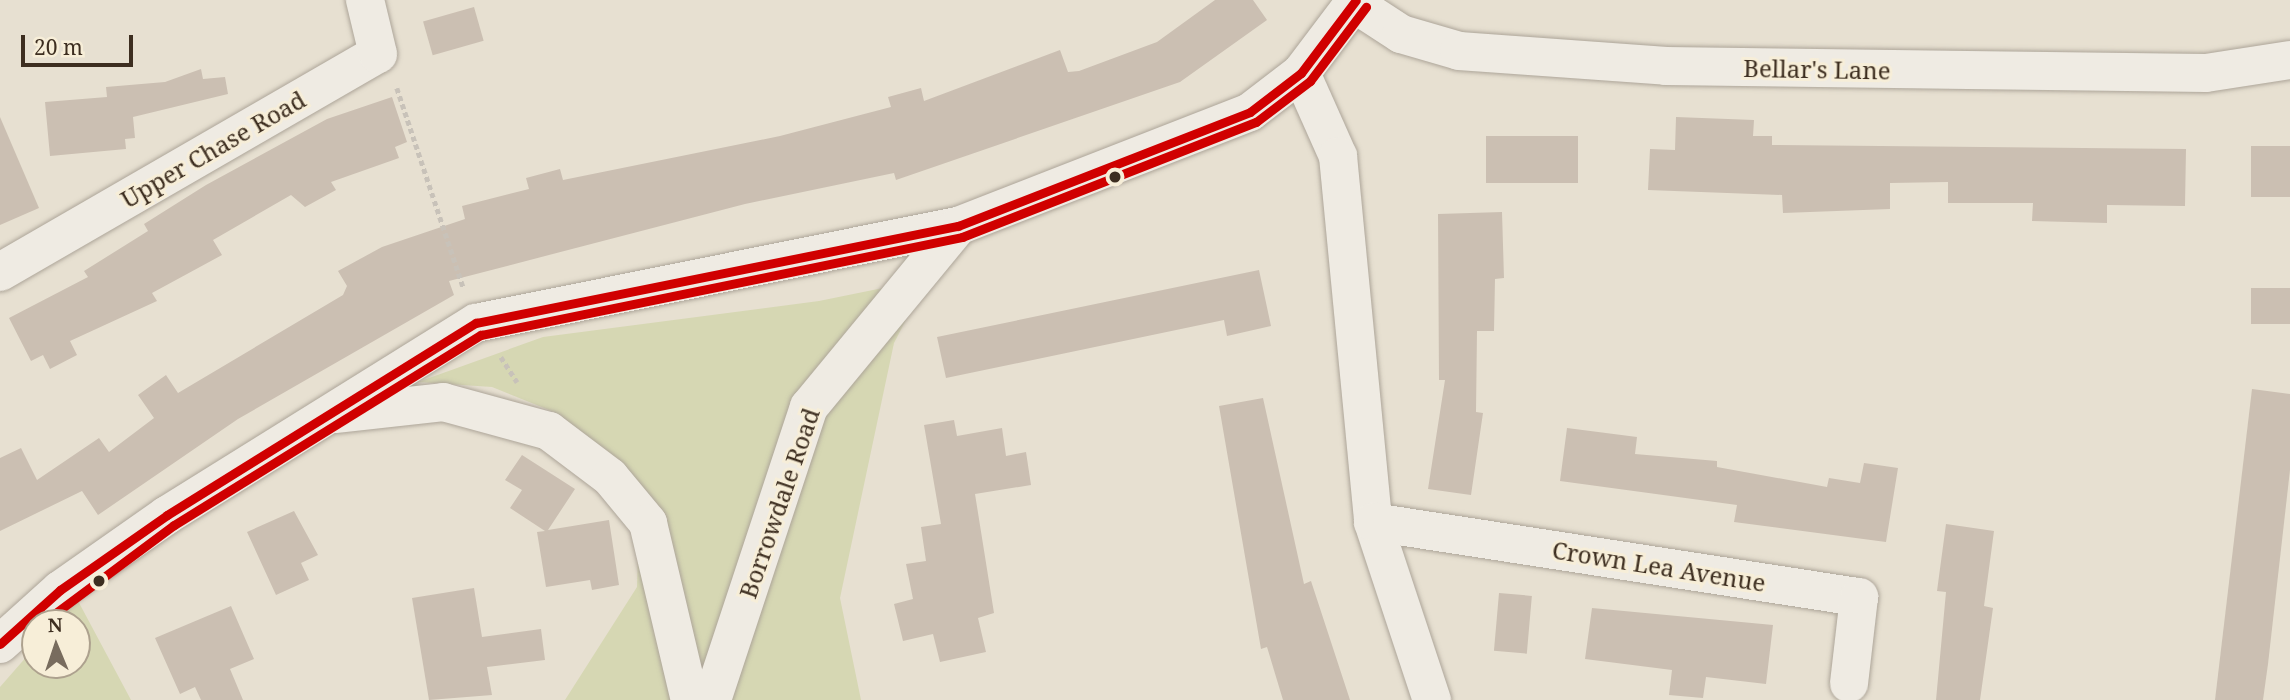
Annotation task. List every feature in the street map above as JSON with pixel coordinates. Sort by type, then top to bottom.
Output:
[{"type":"street","points":[[365,0],[378,54]]},
{"type":"street","points":[[0,644],[60,590],[325,415],[476,323],[958,226],[1250,112],[1301,73],[1355,2]]},
{"type":"street","name":"Bellar's Lane","points":[[1355,2],[1401,34],[1459,51],[1666,66],[2206,73],[2290,60]]},
{"type":"street","name":"Upper Chase Road","points":[[0,272],[378,54]]},
{"type":"street","points":[[1301,73],[1338,156],[1373,522],[1432,700]]},
{"type":"street","name":"Borrowdale Road","points":[[712,700],[809,407],[958,226]]},
{"type":"street","points":[[325,415],[443,402],[549,431],[610,477],[648,523],[690,700]]},
{"type":"street","name":"Crown Lea Avenue","points":[[1373,522],[1859,597],[1849,683]]},
{"type":"path","points":[[378,54],[397,86],[476,323]]},
{"type":"green space","points":[[927,279],[894,343],[840,598],[861,700],[565,700],[637,587],[640,486],[559,414],[492,387],[418,382],[543,337],[819,301]]},
{"type":"green space","points":[[77,599],[82,609],[68,609]]},
{"type":"green space","points":[[91,625],[131,700],[0,700],[0,687],[21,663],[21,679],[91,679]]},
{"type":"building","points":[[1215,0],[1253,0],[1267,20],[1180,82],[896,180],[894,173],[745,204],[449,281],[454,295],[238,419],[98,515],[82,491],[0,531],[0,458],[21,448],[37,480],[99,438],[109,452],[154,418],[138,395],[166,375],[178,393],[343,295],[347,286],[338,271],[382,247],[465,219],[462,206],[529,189],[526,178],[560,169],[563,180],[780,136],[891,107],[888,97],[921,88],[924,101],[1060,50],[1068,72],[1079,71],[1157,42]]},
{"type":"building","points":[[474,7],[484,41],[433,55],[423,22]]},
{"type":"building","points":[[201,69],[203,79],[225,77],[228,94],[133,117],[135,138],[125,139],[126,149],[50,156],[45,102],[107,97],[106,87],[165,82]]},
{"type":"building","points":[[392,97],[407,142],[395,147],[399,158],[331,182],[336,190],[305,207],[291,195],[213,240],[222,255],[152,293],[157,301],[70,341],[77,355],[50,369],[43,355],[31,361],[9,318],[88,277],[84,271],[148,231],[144,224],[206,185],[327,119]]},
{"type":"building","points":[[0,117],[39,208],[0,225]]},
{"type":"building","points":[[1676,117],[1754,120],[1753,136],[1772,136],[1772,145],[2186,149],[2185,206],[2107,205],[2107,223],[2032,221],[2033,203],[1948,203],[1948,182],[1890,183],[1890,209],[1783,213],[1782,195],[1648,190],[1650,149],[1675,150]]},
{"type":"building","points":[[1486,136],[1578,136],[1578,183],[1486,183]]},
{"type":"building","points":[[2251,146],[2290,146],[2290,197],[2251,197]]},
{"type":"building","points":[[1502,212],[1504,278],[1495,279],[1494,331],[1477,331],[1476,412],[1483,413],[1471,495],[1428,489],[1445,380],[1439,380],[1438,214]]},
{"type":"building","points":[[1259,270],[1271,326],[1227,336],[1224,320],[946,378],[937,337]]},
{"type":"building","points":[[2251,288],[2290,288],[2290,324],[2251,324]]},
{"type":"building","points":[[2252,389],[2290,394],[2290,470],[2268,664],[2263,700],[2215,700]]},
{"type":"building","points":[[1263,398],[1304,584],[1311,581],[1350,700],[1283,700],[1267,647],[1261,649],[1219,406]]},
{"type":"building","points":[[954,420],[957,436],[1002,428],[1006,456],[1026,452],[1031,485],[975,494],[994,613],[978,618],[986,652],[940,662],[933,634],[903,641],[894,604],[913,599],[906,564],[926,561],[921,527],[941,524],[924,425]]},
{"type":"building","points":[[1567,428],[1637,437],[1635,454],[1717,461],[1717,467],[1827,487],[1829,478],[1860,483],[1864,463],[1898,468],[1886,542],[1734,522],[1737,505],[1560,481]]},
{"type":"building","points":[[522,455],[575,489],[548,530],[609,520],[619,585],[592,590],[590,580],[546,587],[537,532],[545,531],[510,508],[522,490],[505,480]]},
{"type":"building","points":[[294,511],[318,555],[301,563],[309,580],[276,595],[247,532]]},
{"type":"building","points":[[1946,524],[1994,531],[1984,606],[1993,608],[1980,700],[1936,700],[1946,592],[1937,591]]},
{"type":"building","points":[[474,588],[482,637],[541,629],[545,660],[487,667],[492,695],[429,700],[412,598]]},
{"type":"building","points":[[1499,593],[1532,596],[1527,654],[1494,651]]},
{"type":"building","points":[[231,606],[254,659],[230,669],[243,700],[201,700],[195,687],[180,694],[155,638]]},
{"type":"building","points":[[1592,608],[1773,625],[1766,684],[1706,677],[1703,698],[1669,695],[1672,670],[1585,659]]},
{"type":"transit line","points":[[0,644],[60,590],[167,515],[476,323],[958,226],[1250,112],[1301,73],[1356,0]]},
{"type":"transit line","points":[[61,609],[174,525],[481,335],[962,237],[1256,122],[1310,81],[1366,7]]}]
